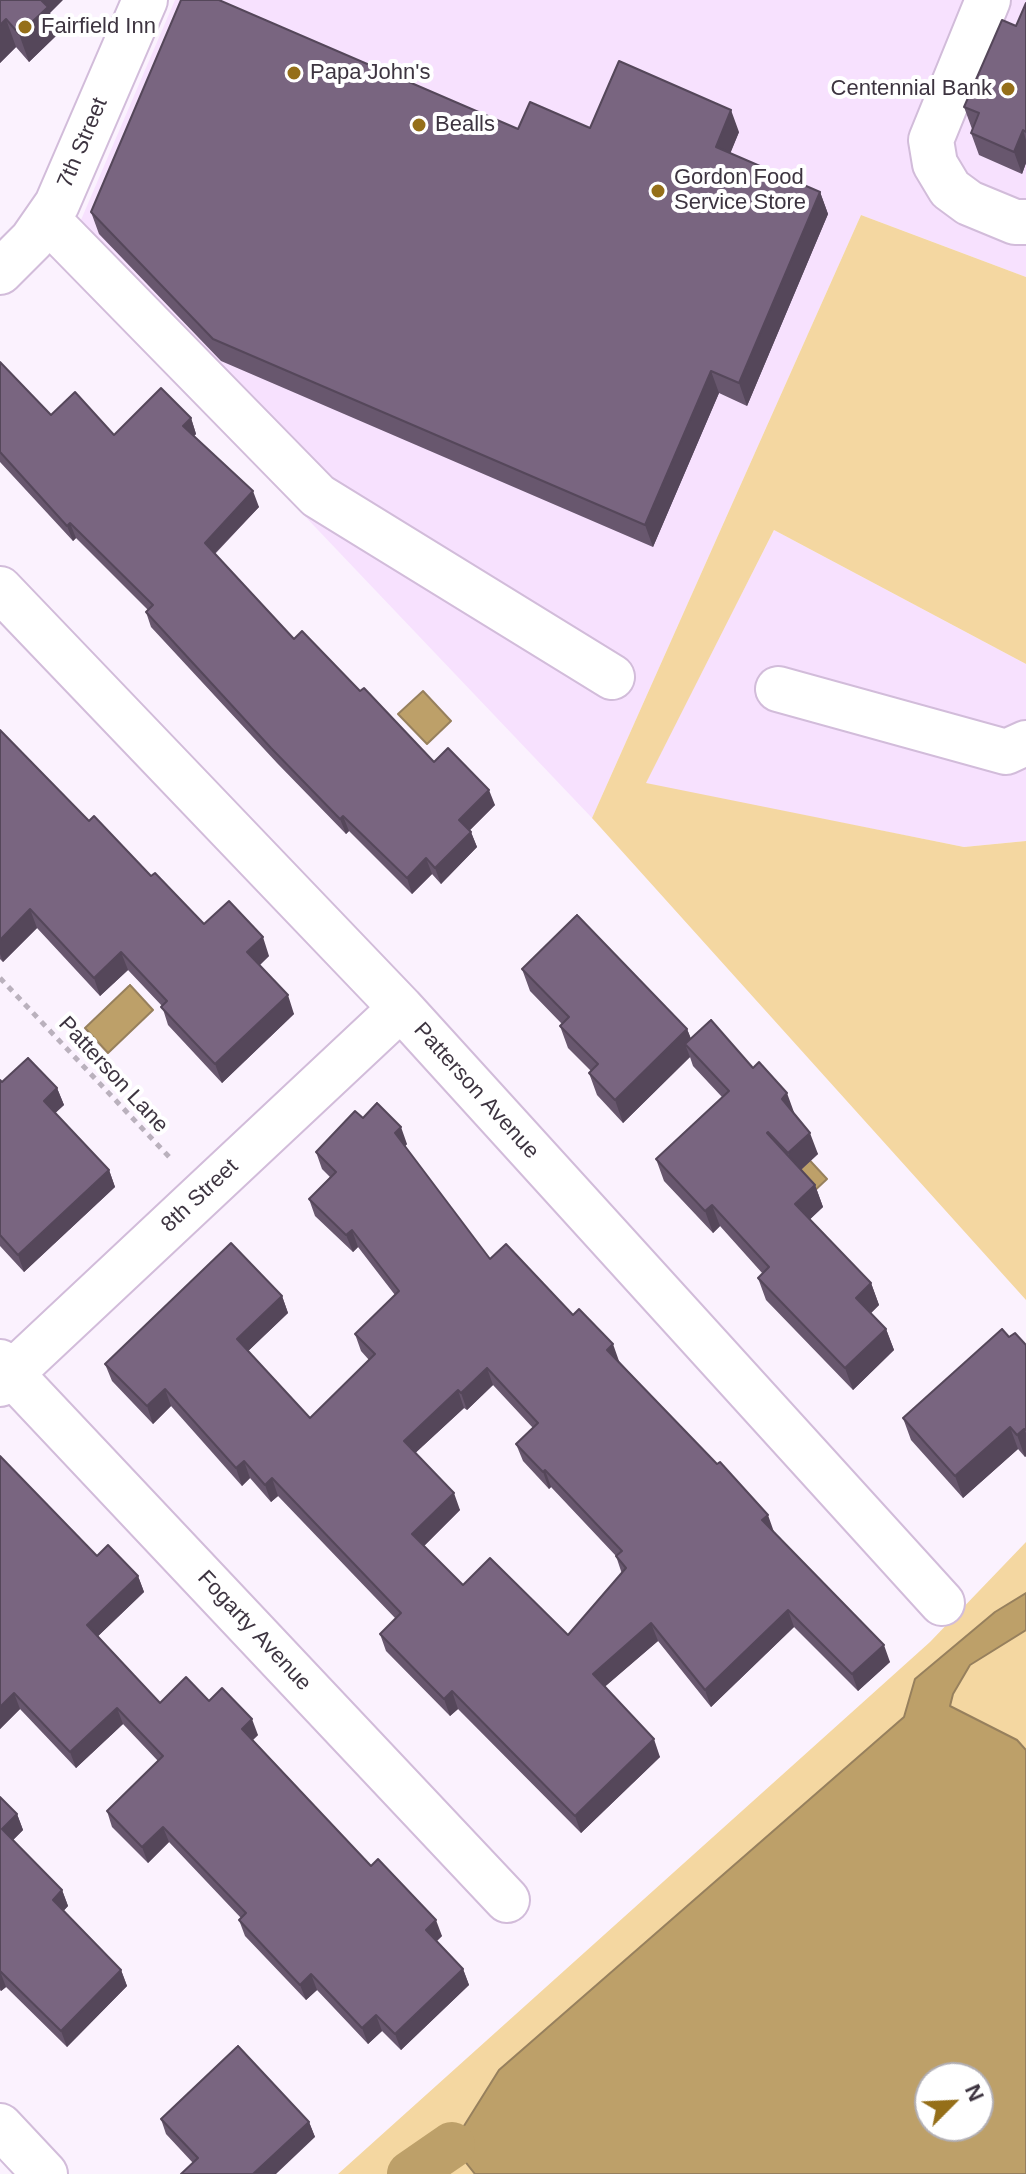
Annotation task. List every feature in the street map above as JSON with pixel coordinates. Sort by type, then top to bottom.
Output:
[{"type":"street","name":"7th Street","points":[[0,272],[32,240],[57,204],[145,0]]},
{"type":"street","points":[[988,0],[931,140],[935,164],[950,189],[969,203],[1015,222],[1026,222]]},
{"type":"street","points":[[47,219],[318,496],[612,677]]},
{"type":"street","name":"Patterson Avenue","points":[[0,589],[401,1008],[942,1603]]},
{"type":"street","points":[[778,689],[1006,752],[1026,743]]},
{"type":"street","name":"8th Street","points":[[4,1373],[401,1008]]},
{"type":"street","name":"Fogarty Avenue","points":[[4,1373],[507,1900]]},
{"type":"street","points":[[0,2126],[45,2174]]},
{"type":"path","name":"Patterson Lane","points":[[0,978],[203,1193]]},
{"type":"shaded area","points":[[175,0],[1026,0],[1026,277],[861,215],[592,818],[63,262]]},
{"type":"shaded area","points":[[861,215],[1026,277],[1026,664],[774,530],[646,783],[964,847],[1026,841],[1026,1300],[592,818]]},
{"type":"shaded area","points":[[774,530],[1026,664],[1026,841],[964,847],[645,784]]},
{"type":"shaded area","points":[[423,691],[451,721],[427,744],[398,714]]},
{"type":"shaded area","points":[[130,985],[153,1010],[108,1053],[85,1028]]},
{"type":"shaded area","points":[[790,1139],[827,1179],[811,1194],[786,1167]]},
{"type":"shaded area","points":[[1026,1542],[1026,1593],[995,1612],[915,1679],[904,1717],[500,2070],[452,2145],[475,2174],[338,2174],[930,1642]]},
{"type":"shaded area","points":[[1026,1593],[1026,1630],[970,1665],[953,1694],[950,1706],[1017,1740],[1026,1750],[1026,2174],[475,2174],[452,2145],[499,2070],[904,1717],[915,1679],[995,1612]]},
{"type":"shaded area","points":[[1026,1630],[1026,1750],[1017,1740],[950,1706],[953,1694],[970,1665]]},
{"type":"building","points":[[0,0],[41,0],[48,7],[19,34],[6,19],[0,25]]},
{"type":"building","points":[[181,0],[219,0],[518,129],[530,102],[590,128],[619,61],[731,110],[716,147],[820,192],[739,383],[711,371],[645,525],[213,339],[91,212]]},
{"type":"building","name":"Centennial Bank","points":[[1026,3],[1026,132],[1023,130],[1014,152],[971,133],[979,113],[964,107],[1002,20],[1016,26]]},
{"type":"building","points":[[0,362],[51,415],[75,392],[114,435],[161,388],[191,418],[183,426],[253,491],[205,543],[294,639],[302,631],[360,691],[364,688],[434,762],[448,748],[489,790],[459,820],[471,832],[435,868],[426,858],[407,878],[343,816],[340,819],[146,612],[153,605],[70,523],[67,526],[0,452]]},
{"type":"building","points":[[0,730],[89,821],[94,816],[151,876],[155,873],[204,924],[229,901],[263,937],[247,952],[288,995],[215,1064],[161,1007],[167,1001],[121,952],[94,978],[30,909],[0,940]]},
{"type":"building","points":[[577,915],[687,1029],[615,1100],[589,1073],[598,1064],[560,1026],[569,1017],[522,969]]},
{"type":"building","points":[[711,1020],[753,1068],[759,1062],[787,1093],[782,1099],[810,1133],[788,1153],[767,1133],[815,1185],[795,1204],[871,1283],[856,1298],[886,1329],[845,1368],[758,1278],[769,1267],[712,1205],[705,1211],[656,1159],[729,1091],[685,1044]]},
{"type":"building","points":[[28,1058],[57,1088],[44,1101],[109,1170],[18,1255],[0,1235],[0,1080],[2,1082]]},
{"type":"building","points":[[377,1103],[401,1127],[395,1133],[490,1259],[506,1244],[573,1315],[579,1309],[613,1344],[607,1350],[717,1464],[720,1462],[768,1515],[762,1520],[884,1645],[852,1674],[788,1610],[705,1690],[651,1623],[593,1674],[654,1739],[575,1816],[452,1691],[444,1699],[380,1634],[401,1613],[272,1478],[265,1485],[244,1461],[236,1468],[165,1389],[147,1406],[105,1364],[231,1243],[282,1296],[237,1339],[310,1418],[375,1354],[355,1334],[399,1291],[352,1230],[346,1235],[309,1199],[336,1172],[316,1152],[355,1111],[363,1118]],"holes":[[[487,1368],[538,1423],[516,1444],[622,1551],[616,1556],[626,1568],[568,1635],[490,1558],[463,1585],[412,1534],[454,1493],[404,1441],[458,1390],[461,1393]]]},
{"type":"building","points":[[1002,1329],[1009,1337],[1015,1333],[1026,1345],[1026,1430],[1017,1435],[1010,1427],[955,1476],[903,1418]]},
{"type":"building","points":[[0,1456],[97,1556],[108,1545],[138,1576],[87,1625],[160,1703],[186,1677],[209,1701],[222,1688],[252,1719],[242,1729],[371,1866],[378,1859],[436,1920],[426,1930],[463,1969],[395,2034],[376,2015],[362,2028],[311,1974],[300,1985],[239,1920],[246,1913],[163,1827],[142,1847],[107,1811],[163,1756],[117,1708],[70,1752],[14,1693],[0,1707]]},
{"type":"building","points":[[0,1797],[17,1814],[2,1829],[62,1890],[53,1900],[121,1970],[61,2031],[0,1971]]},
{"type":"building","points":[[238,2046],[309,2122],[253,2174],[181,2174],[198,2158],[161,2119]]},
{"type":"waterway","points":[[410,2174],[452,2145]]},
{"type":"place","name":"Fairfield Inn","points":[[25,27]]},
{"type":"place","name":"Papa John's","points":[[294,73]]},
{"type":"place","name":"Centennial Bank","points":[[1008,89]]},
{"type":"place","name":"Bealls","points":[[419,125]]},
{"type":"place","name":"Gordon Food Service Store","points":[[658,191]]}]
